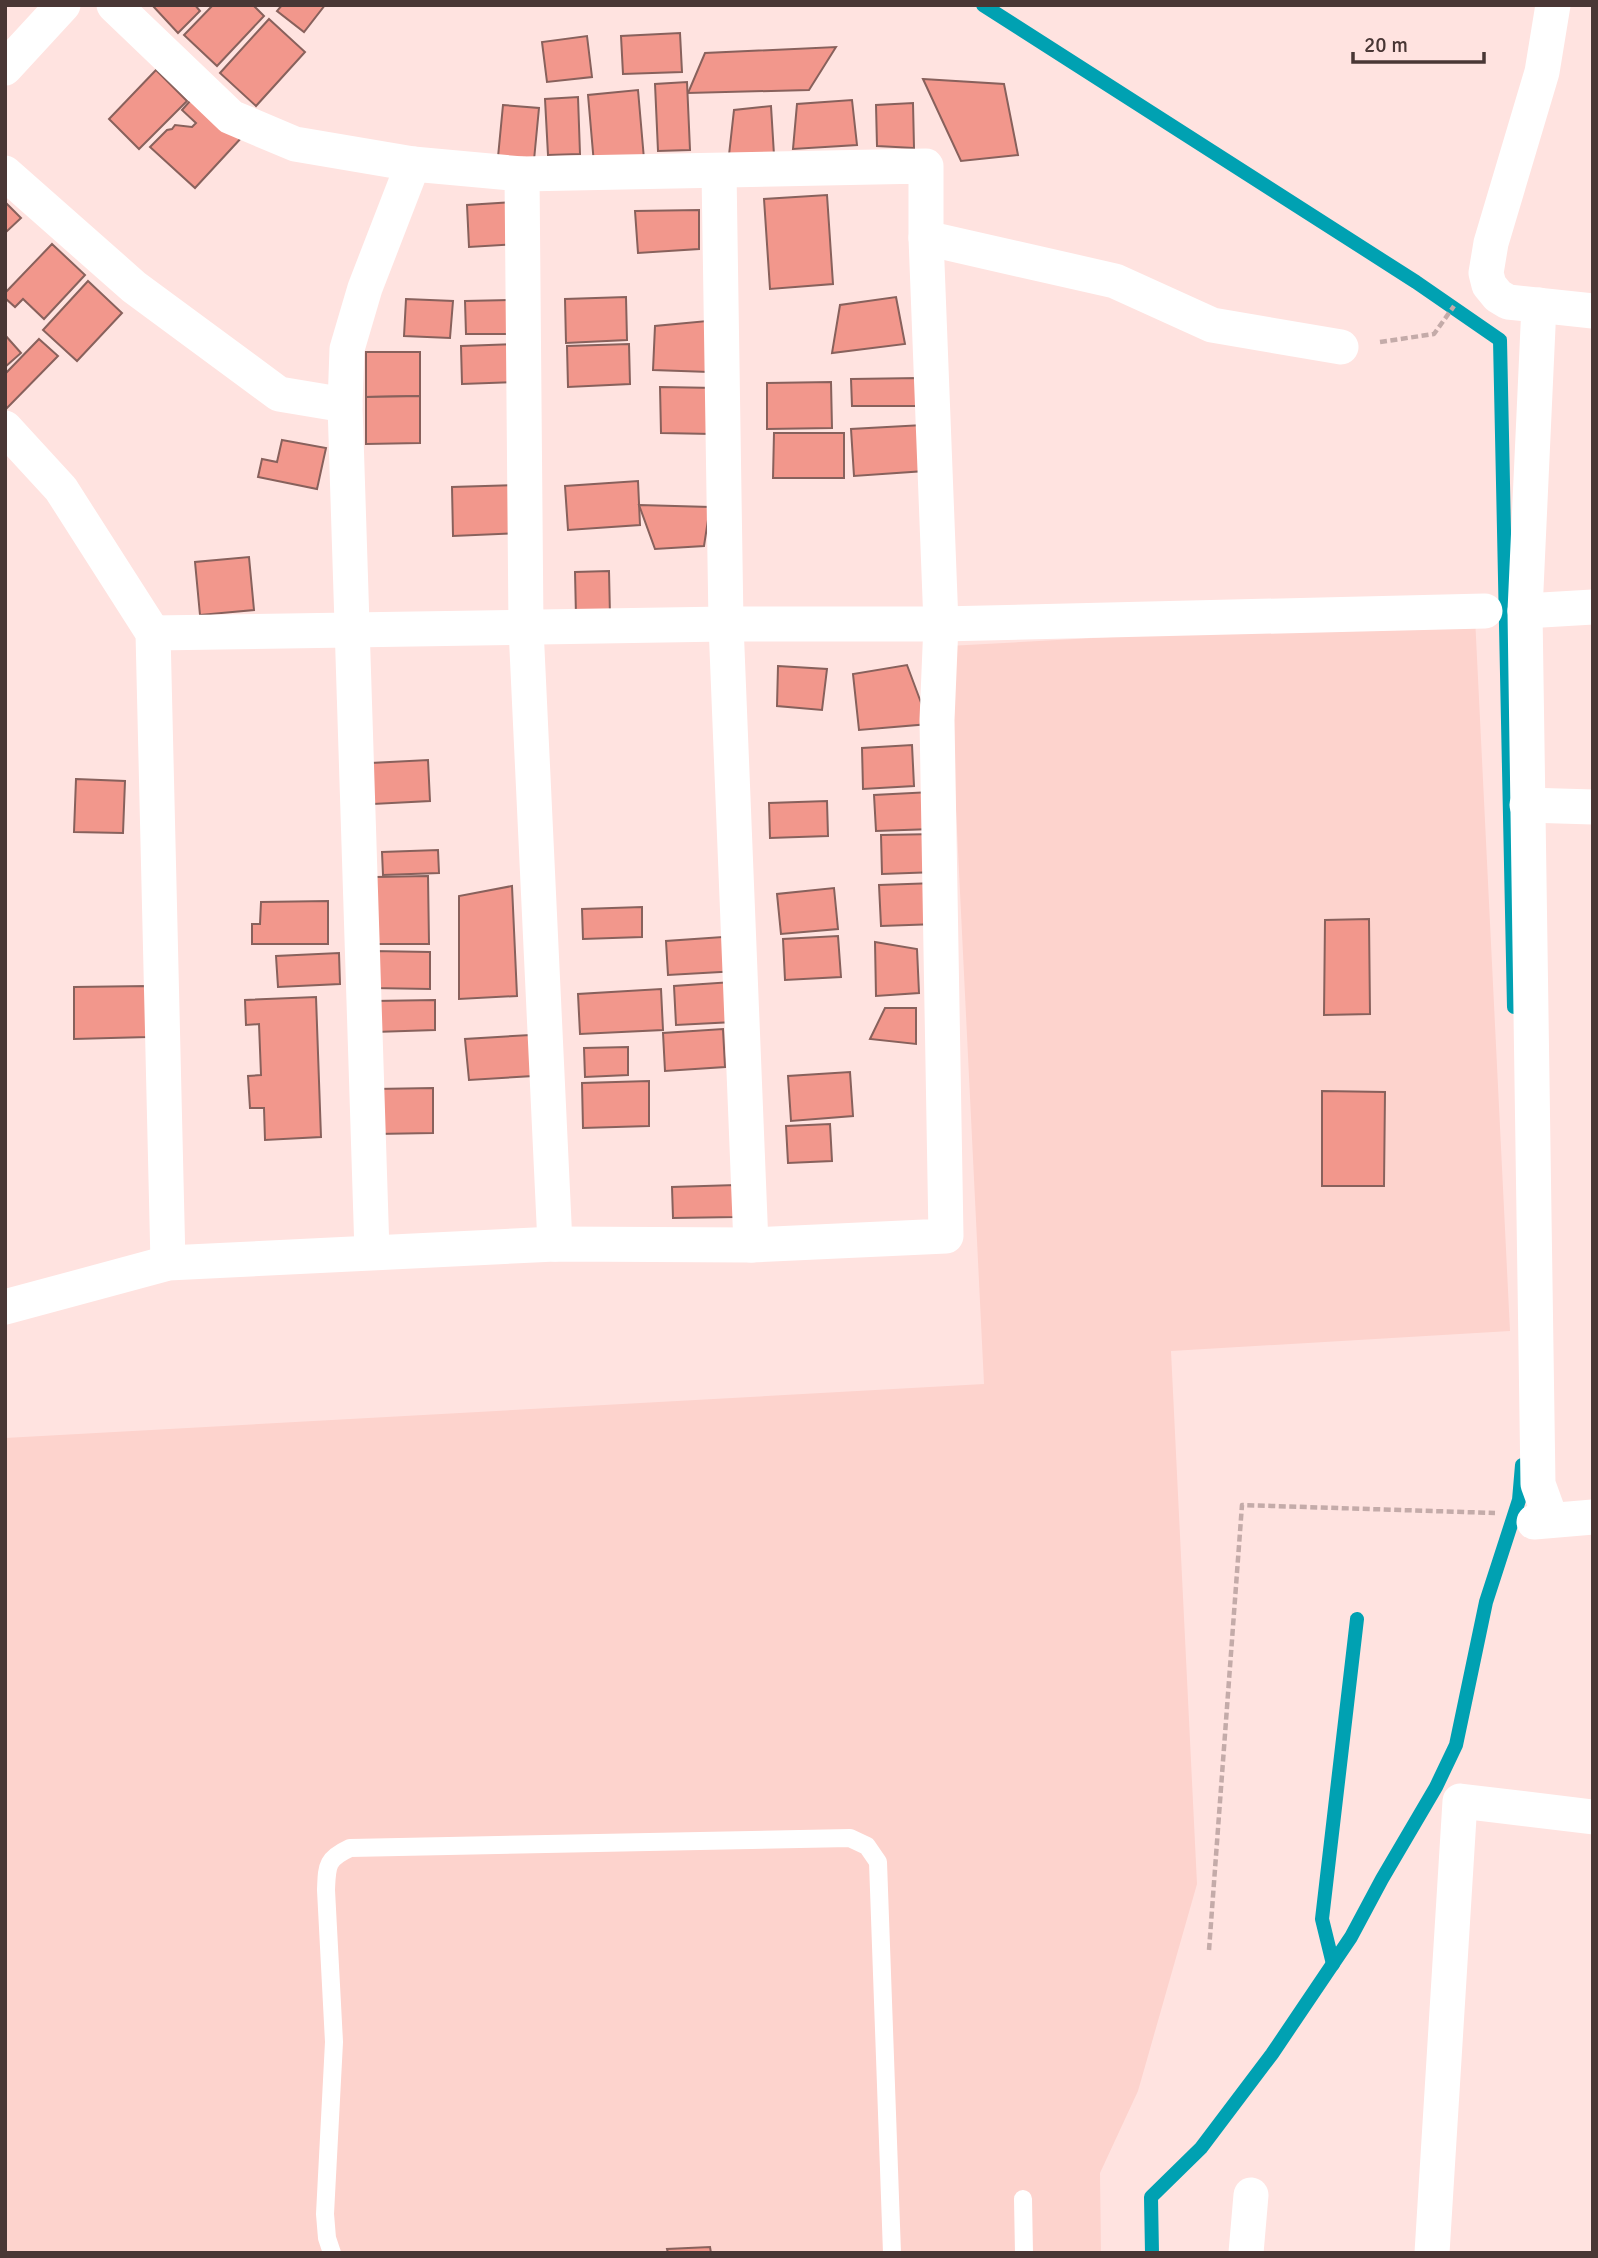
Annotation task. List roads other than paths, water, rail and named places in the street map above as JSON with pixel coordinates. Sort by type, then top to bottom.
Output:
[{"type":"street","points":[[5,68],[19,31],[63,5]]},
{"type":"street","points":[[5,1307],[168,1263],[555,1244],[751,1245],[946,1236],[937,720],[941,624],[926,239],[926,166],[522,174],[413,164],[295,144],[231,117],[114,5]]},
{"type":"street","points":[[1553,5],[1542,72],[1491,243],[1486,273],[1489,285],[1498,296],[1508,302],[1593,311]]},
{"type":"street","points":[[372,1252],[345,405],[347,349],[365,288],[413,164]]},
{"type":"street","points":[[719,171],[726,624],[751,1245]]},
{"type":"street","points":[[5,173],[134,287],[279,394],[345,405]]},
{"type":"street","points":[[522,174],[526,628],[555,1244]]},
{"type":"street","points":[[926,239],[1115,281],[1212,325],[1341,347]]},
{"type":"street","points":[[1539,306],[1525,611],[1538,1483],[1543,1521],[1593,1517]]},
{"type":"street","points":[[5,428],[61,489],[153,633],[168,1263]]},
{"type":"street","points":[[1525,611],[1593,607]]},
{"type":"street","points":[[153,633],[726,624],[941,624],[1485,611]]},
{"type":"street","points":[[1527,805],[1593,807]]},
{"type":"street","points":[[1432,2253],[1460,1801],[1593,1817]]},
{"type":"street","points":[[1246,2253],[1251,2196]]},
{"type":"lane","points":[[332,2253],[327,2238],[325,2214],[334,2042],[326,1890],[327,1866],[335,1855],[349,1848],[850,1838],[867,1846],[878,1862],[892,2253]]},
{"type":"lane","points":[[1023,2199],[1024,2253]]},
{"type":"waterway","points":[[983,5],[1416,282],[1500,340],[1514,1007]]},
{"type":"waterway","points":[[1152,2253],[1151,2197],[1201,2148],[1272,2054],[1351,1937],[1436,1787],[1456,1745],[1486,1602],[1519,1500],[1522,1465]]},
{"type":"waterway","points":[[1333,1964],[1322,1919],[1357,1619]]}]
